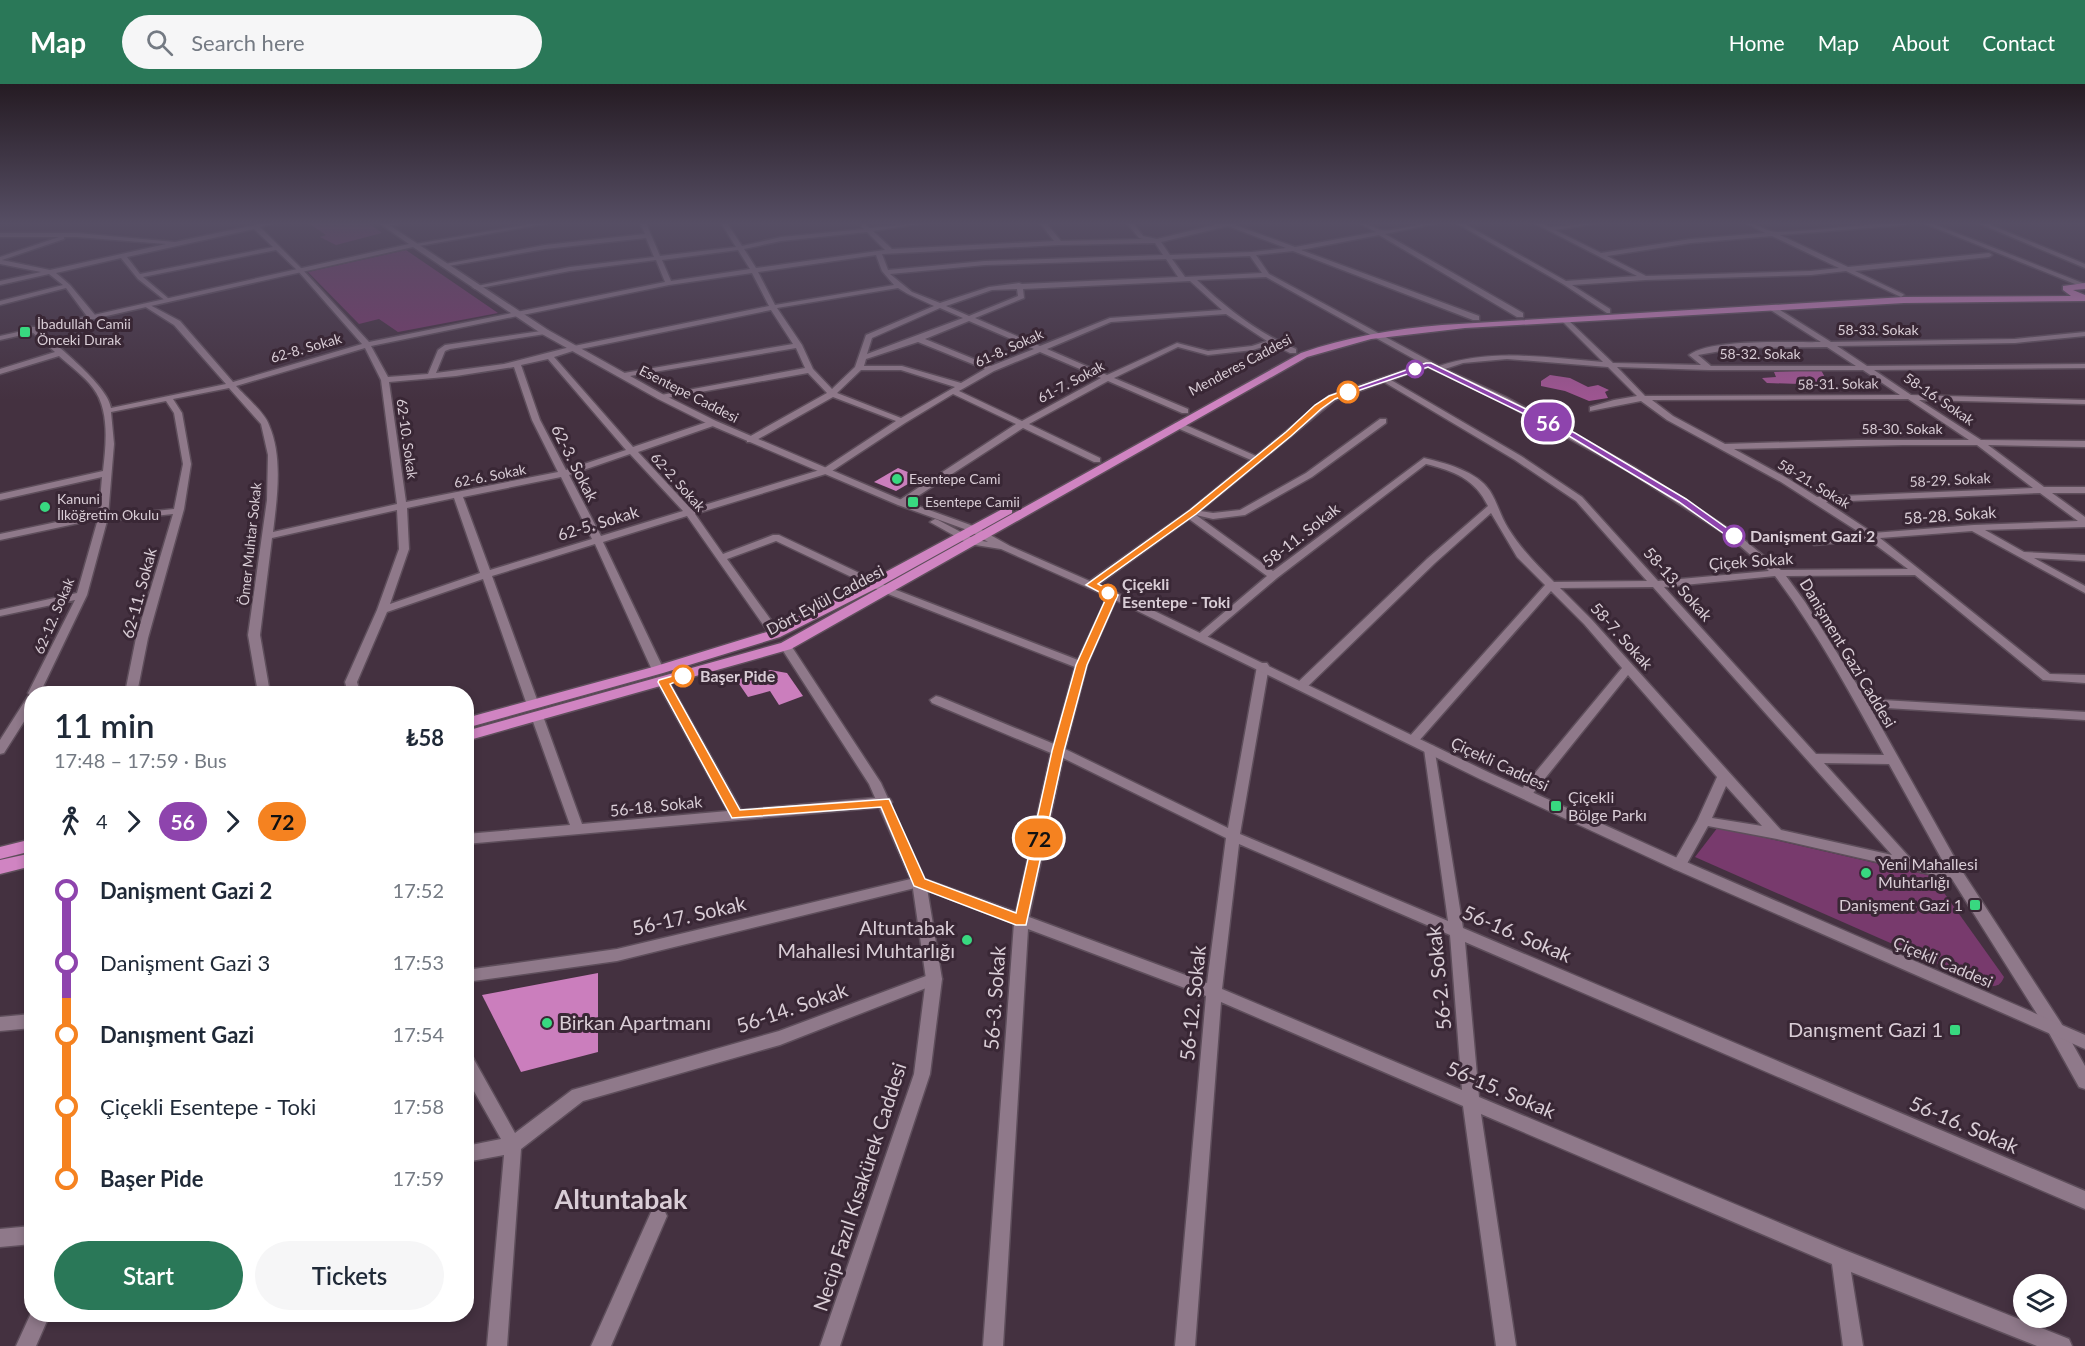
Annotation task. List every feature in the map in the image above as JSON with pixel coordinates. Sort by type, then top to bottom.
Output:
[{"type":"main road","name":"Menderes Caddesi","points":[[973,536],[1304,355],[1373,334],[1424,322],[1607,310],[2085,286]]},
{"type":"main road","points":[[2066,287],[2070,292],[2085,298]]},
{"type":"main road","name":"Menderes Caddesi","points":[[973,536],[1097,460],[1293,351],[1316,342],[1435,328],[1772,307],[1904,300],[2085,298]]},
{"type":"main road","name":"Dört Eylül Caddesi","points":[[474,721],[535,710],[661,676],[786,646],[881,587],[973,536]]},
{"type":"main road","name":"Dört Eylül Caddesi","points":[[661,676],[775,634],[881,587]]},
{"type":"main road","name":"Dört Eylül Caddesi","points":[[474,733],[535,710]]},
{"type":"main road","points":[[0,853],[24,847]]},
{"type":"street","points":[[63,282],[92,317]]},
{"type":"street","points":[[146,282],[167,300]]},
{"type":"street","points":[[0,338],[247,282]]},
{"type":"street","name":"62-10. Sokak","points":[[311,282],[367,345],[385,380],[402,506],[404,549],[382,610],[351,682],[352,686]]},
{"type":"street","name":"Esentepe Caddesi","points":[[468,282],[514,314],[661,397],[750,440],[901,503],[973,536]]},
{"type":"street","points":[[475,287],[504,282]]},
{"type":"street","name":"62-8. Sokak","points":[[106,411],[231,385],[367,345],[676,282]]},
{"type":"street","points":[[759,282],[772,307],[798,345],[810,370],[832,394],[902,421]]},
{"type":"street","points":[[894,282],[898,286],[939,306],[1185,411]]},
{"type":"street","points":[[750,440],[832,394],[859,368],[869,337],[939,306],[991,288],[1106,282]]},
{"type":"street","points":[[1190,282],[1226,312],[1272,342],[1293,351]]},
{"type":"street","name":"Danişment Gazi Caddesi","points":[[1279,282],[1433,367],[1513,404],[1631,469],[1734,536],[1778,573],[1800,602],[1862,703],[1957,875],[2055,1028],[2085,1082]]},
{"type":"street","points":[[1381,282],[1476,318]]},
{"type":"street","points":[[1462,282],[1520,315]]},
{"type":"street","points":[[1565,283],[1583,282]]},
{"type":"street","points":[[1874,282],[1901,295]]},
{"type":"street","points":[[2054,282],[2066,287]]},
{"type":"street","points":[[1565,283],[1607,310]]},
{"type":"street","points":[[862,358],[918,339],[1022,297],[1019,285]]},
{"type":"street","points":[[0,303],[68,286]]},
{"type":"street","points":[[385,380],[474,372],[550,357],[574,348],[772,307],[898,286]]},
{"type":"street","name":"Ömer Muhtar Sokak","points":[[146,305],[177,323],[265,424],[272,466],[272,500],[254,635],[263,686]]},
{"type":"street","name":"58-16. Sokak","points":[[1772,307],[1978,442],[2085,523]]},
{"type":"street","name":"61-8. Sokak","points":[[826,471],[902,421],[991,369],[1037,349],[1110,320],[1226,312]]},
{"type":"street","name":"58-21. Sokak","points":[[1566,320],[1643,398],[1670,418],[1784,480],[1870,535],[2047,677],[2085,679]]},
{"type":"street","name":"62-12. Sokak","points":[[34,329],[96,386],[106,402],[110,444],[103,517],[82,595],[37,686]]},
{"type":"street","points":[[431,376],[442,350],[448,347],[545,332]]},
{"type":"street","name":"58-33. Sokak","points":[[1709,368],[1693,355],[1702,351],[1738,346],[2015,341],[2085,333]]},
{"type":"street","points":[[918,339],[991,369]]},
{"type":"street","name":"61-7. Sokak","points":[[901,503],[1024,423],[1108,377],[1177,345],[1208,353],[1252,348],[1272,342]]},
{"type":"street","points":[[624,375],[798,345]]},
{"type":"street","points":[[0,372],[60,353]]},
{"type":"street","name":"62-2. Sokak","points":[[550,357],[688,511],[775,634]]},
{"type":"street","name":"58-32. Sokak","points":[[1091,585],[1191,514],[1332,398],[1384,379],[1433,367],[1485,358],[1709,368],[2085,366]]},
{"type":"street","name":"62-3. Sokak","points":[[517,364],[536,420],[597,539],[661,676],[736,815]]},
{"type":"street","points":[[859,368],[902,368],[957,389],[1097,460]]},
{"type":"street","points":[[661,397],[810,370]]},
{"type":"street","name":"58-13. Sokak","points":[[1384,379],[1518,458],[1579,499],[1906,862]]},
{"type":"street","name":"58-31. Sokak","points":[[1593,409],[1614,402],[1643,398],[1912,397],[2085,402]]},
{"type":"street","name":"62-11. Sokak","points":[[132,686],[142,638],[178,511],[187,464],[186,446],[178,413],[168,398]]},
{"type":"street","points":[[1191,514],[1220,516],[1242,513],[1309,475],[1383,421]]},
{"type":"street","name":"62-6. Sokak","points":[[266,536],[564,474],[714,423]]},
{"type":"street","points":[[1178,425],[1256,459]]},
{"type":"street","name":"58-30. Sokak","points":[[1720,447],[1794,443],[2085,444]]},
{"type":"street","name":"58-7. Sokak","points":[[1424,461],[1450,466],[1485,490],[1521,555],[1588,622],[1777,834]]},
{"type":"street","name":"58-11. Sokak","points":[[1201,637],[1273,576],[1424,461]]},
{"type":"street","name":"62-5. Sokak","points":[[382,610],[597,539],[826,471]]},
{"type":"street","points":[[0,497],[106,473]]},
{"type":"street","name":"58-29. Sokak","points":[[1816,500],[2085,490]]},
{"type":"street","points":[[458,496],[578,830]]},
{"type":"street","points":[[1301,686],[1431,561],[1493,507]]},
{"type":"street","points":[[0,537],[103,517],[178,511]]},
{"type":"street","points":[[1191,514],[1273,576]]},
{"type":"street","name":"58-28. Sokak","points":[[1818,543],[1870,535],[1972,527],[2085,523]]},
{"type":"street","points":[[1972,527],[2085,590]]},
{"type":"street","name":"Çiçekli Caddesi","points":[[973,536],[1113,595],[1430,749],[1679,865],[2085,1042]]},
{"type":"street","points":[[721,558],[776,537],[881,587],[1081,665]]},
{"type":"street","points":[[2022,553],[2085,558]]},
{"type":"street","name":"Çiçek Sokak","points":[[1550,585],[1657,584],[1778,573],[1918,572]]},
{"type":"street","points":[[1413,740],[1550,585]]},
{"type":"street","points":[[0,612],[82,595]]},
{"type":"street","name":"56-3. Sokak","points":[[993,1346],[1021,921],[1058,751],[1081,665],[1113,595]]},
{"type":"street","name":"Necip Fazıl Kısakürek Caddesi","points":[[786,646],[885,802],[919,882],[934,979],[922,1074],[830,1346]]},
{"type":"street","name":"56-12. Sokak","points":[[1185,1346],[1214,992],[1233,836],[1263,666]]},
{"type":"street","points":[[1525,794],[1628,668]]},
{"type":"street","name":"56-16. Sokak","points":[[936,700],[1058,751],[1233,836],[2085,1200]]},
{"type":"street","points":[[1862,703],[2085,716]]},
{"type":"street","points":[[0,750],[24,712]]},
{"type":"street","name":"56-2. Sokak","points":[[1430,749],[1456,931],[1471,1100],[1506,1346]]},
{"type":"street","points":[[1814,758],[1893,760]]},
{"type":"street","points":[[1679,865],[1704,821],[1724,776]]},
{"type":"street","name":"56-18. Sokak","points":[[474,838],[885,802]]},
{"type":"street","points":[[1704,821],[1777,834],[1957,875]]},
{"type":"street","name":"56-15. Sokak","points":[[919,882],[1214,992],[1840,1258],[2062,1346]]},
{"type":"street","name":"56-17. Sokak","points":[[474,975],[617,955],[919,882]]},
{"type":"street","name":"56-14. Sokak","points":[[474,1152],[513,1145],[578,1095],[780,1038],[934,979]]},
{"type":"street","points":[[0,1024],[24,1022]]},
{"type":"street","points":[[474,1074],[513,1145],[497,1346]]},
{"type":"street","points":[[601,1346],[658,1216]]},
{"type":"street","points":[[0,1238],[24,1236]]},
{"type":"street","points":[[1840,1258],[1853,1346]]},
{"type":"street","points":[[26,1346],[36,1322]]},
{"type":"shaded area","points":[[318,282],[453,282],[498,313],[398,332],[379,319],[359,324]]},
{"type":"shaded area","points":[[1821,370],[1829,385],[1767,383],[1762,378],[1776,377],[1774,372]]},
{"type":"shaded area","points":[[1550,375],[1570,378],[1588,387],[1598,385],[1609,390],[1605,392],[1608,398],[1589,401],[1565,391],[1541,386],[1541,381]]},
{"type":"shaded area","points":[[1718,827],[1932,876],[2004,977],[2003,980],[1998,985],[1988,986],[1695,857]]},
{"type":"building","name":"Esentepe Cami","points":[[898,468],[920,477],[896,491],[874,482]]},
{"type":"building","points":[[770,670],[787,673],[803,696],[779,705],[770,691],[748,697],[735,678]]},
{"type":"building","name":"Birkan Apartmanı","points":[[598,973],[598,1052],[521,1072],[482,995]]},
{"type":"bus line","name":"56","points":[[1348,392],[1429,364],[1572,435],[1631,469],[1734,536]]},
{"type":"bus line","name":"72","points":[[683,676],[663,682],[736,815],[885,802],[919,882],[1021,921],[1058,751],[1081,665],[1113,595],[1091,585],[1193,512],[1318,407],[1348,392]]},
{"type":"place","name":"İbadullah Camii Önceki Durak","points":[[25,332]]},
{"type":"place","name":"Esentepe Cami","points":[[897,479]]},
{"type":"place","name":"Esentepe Camii","points":[[913,502]]},
{"type":"place","name":"Kanuni İlköğretim Okulu","points":[[45,507]]},
{"type":"place","name":"Danişment Gazi 2","points":[[1734,536]]},
{"type":"place","name":"Çiçekli Esentepe - Toki","points":[[1108,593]]},
{"type":"place","name":"Başer Pide","points":[[683,676]]},
{"type":"place","name":"Çiçekli Bölge Parkı","points":[[1556,806]]},
{"type":"place","name":"Yeni Mahallesi Muhtarlığı","points":[[1866,873]]},
{"type":"place","name":"Danişment Gazi 1","points":[[1975,905]]},
{"type":"place","name":"Altuntabak Mahallesi Muhtarlığı","points":[[967,940]]},
{"type":"place","name":"Birkan Apartmanı","points":[[547,1023]]},
{"type":"place","name":"Danışment Gazi 1","points":[[1955,1030]]},
{"type":"district","name":"Altuntabak","points":[[621,1200]]}]
